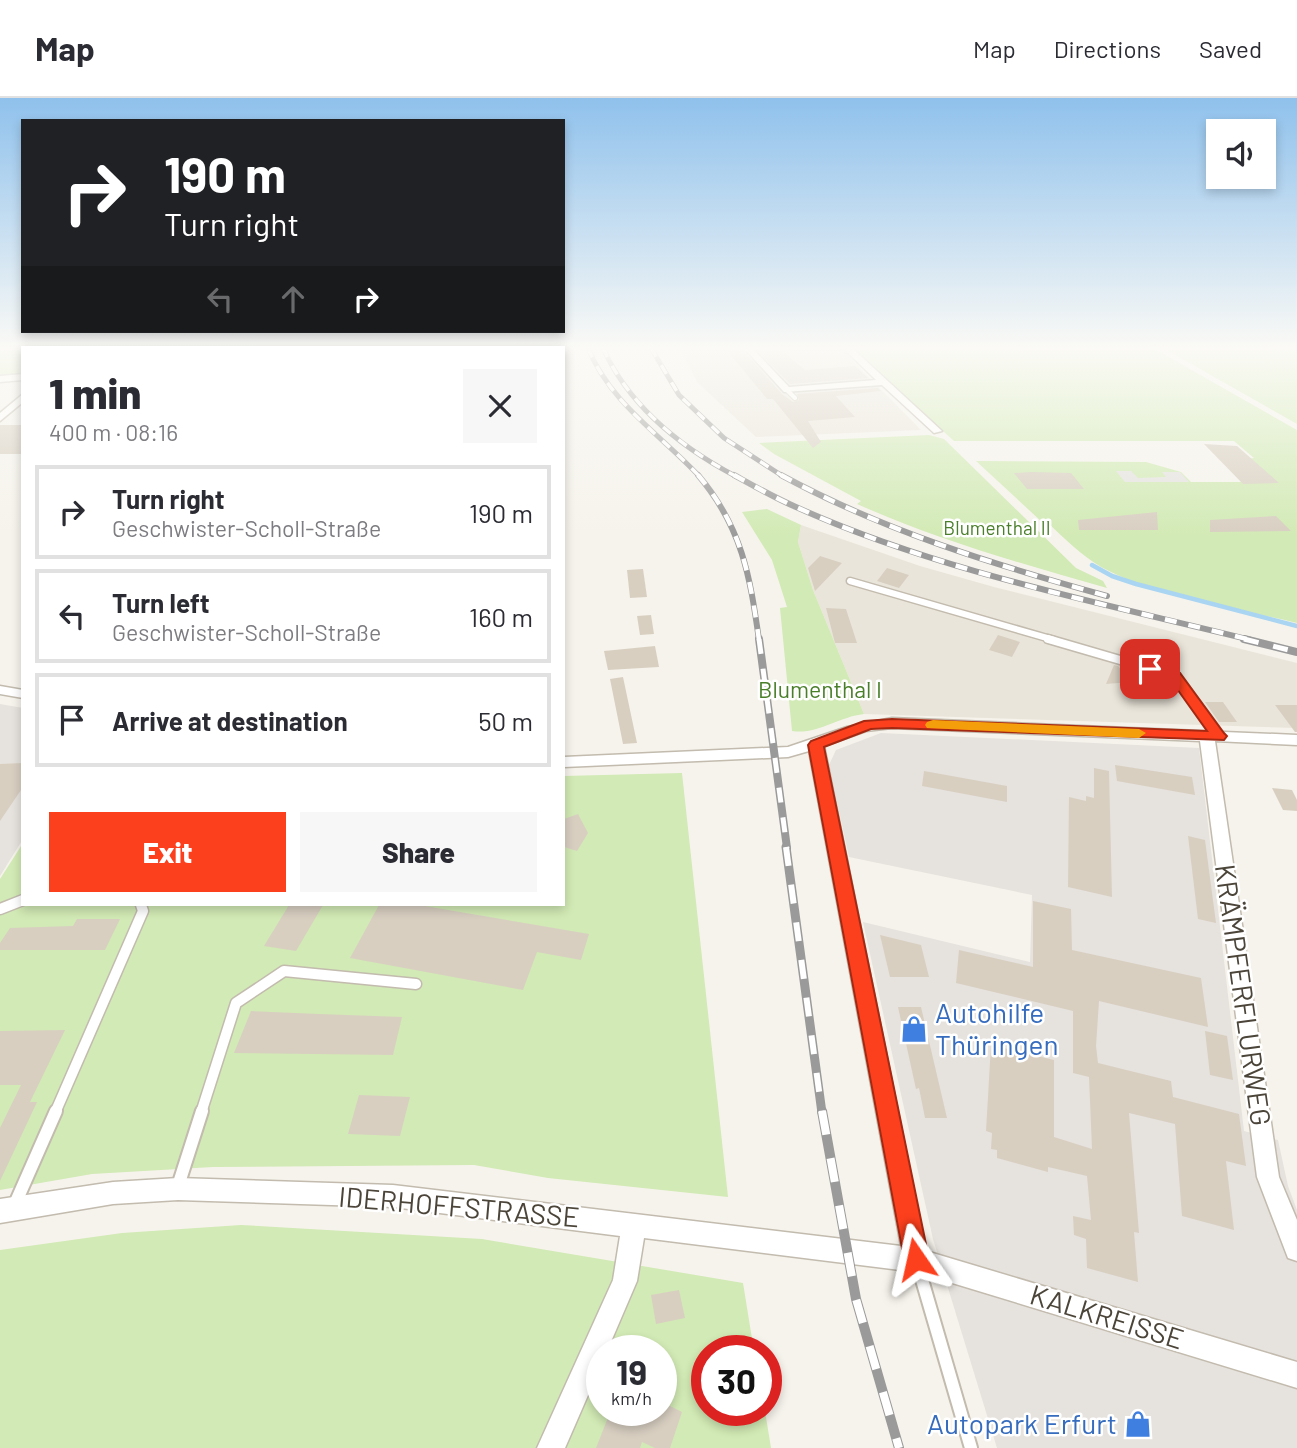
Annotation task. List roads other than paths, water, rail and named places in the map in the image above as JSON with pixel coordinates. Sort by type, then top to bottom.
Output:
[{"type":"street","points":[[915,411],[937,431]]},
{"type":"street","points":[[0,690],[21,694]]},
{"type":"street","points":[[565,762],[788,752],[816,745],[870,724],[892,723],[1297,740]]},
{"type":"street","name":"KRÄMPFERFLURWEG","points":[[1213,736],[1268,1177],[1297,1249]]},
{"type":"street","points":[[816,745],[916,1259]]},
{"type":"street","name":"IDERHOFFSTRASSE","points":[[7,1210],[113,1193],[178,1189],[393,1196],[916,1259]]},
{"type":"street","points":[[551,1448],[625,1281],[634,1224]]},
{"type":"street","name":"KALKREISSE","points":[[916,1259],[1297,1375]]},
{"type":"lane","points":[[850,581],[1175,676],[1213,736]]},
{"type":"lane","points":[[0,909],[21,901]]},
{"type":"lane","points":[[7,1210],[142,911],[141,906]]},
{"type":"lane","points":[[178,1189],[236,1003],[284,971],[416,984]]},
{"type":"lane","points":[[916,1259],[971,1448]]},
{"type":"waterway","points":[[1092,565],[1112,576],[1136,584],[1297,626]]},
{"type":"railway","points":[[632,411],[700,477]]},
{"type":"railway","points":[[646,411],[677,439],[737,477]]},
{"type":"railway","points":[[696,411],[724,438],[784,477]]},
{"type":"railway","points":[[698,475],[725,514],[742,553],[759,640]]},
{"type":"railway","points":[[734,475],[796,507],[906,550],[1020,584],[1251,640]]},
{"type":"railway","points":[[781,475],[900,530],[1023,572],[1107,596]]},
{"type":"railway","points":[[759,639],[787,848]]},
{"type":"railway","points":[[1244,639],[1297,652]]},
{"type":"railway","points":[[786,847],[822,1113]]},
{"type":"railway","points":[[822,1111],[856,1299],[899,1448]]},
{"type":"place","name":"Autohilfe Thüringen","points":[[914,1029]]},
{"type":"place","name":"Autopark Erfurt","points":[[1138,1424]]},
{"type":"park label","name":"Blumenthal II","points":[[997,528]]},
{"type":"park label","name":"Blumenthal I","points":[[820,690]]}]
